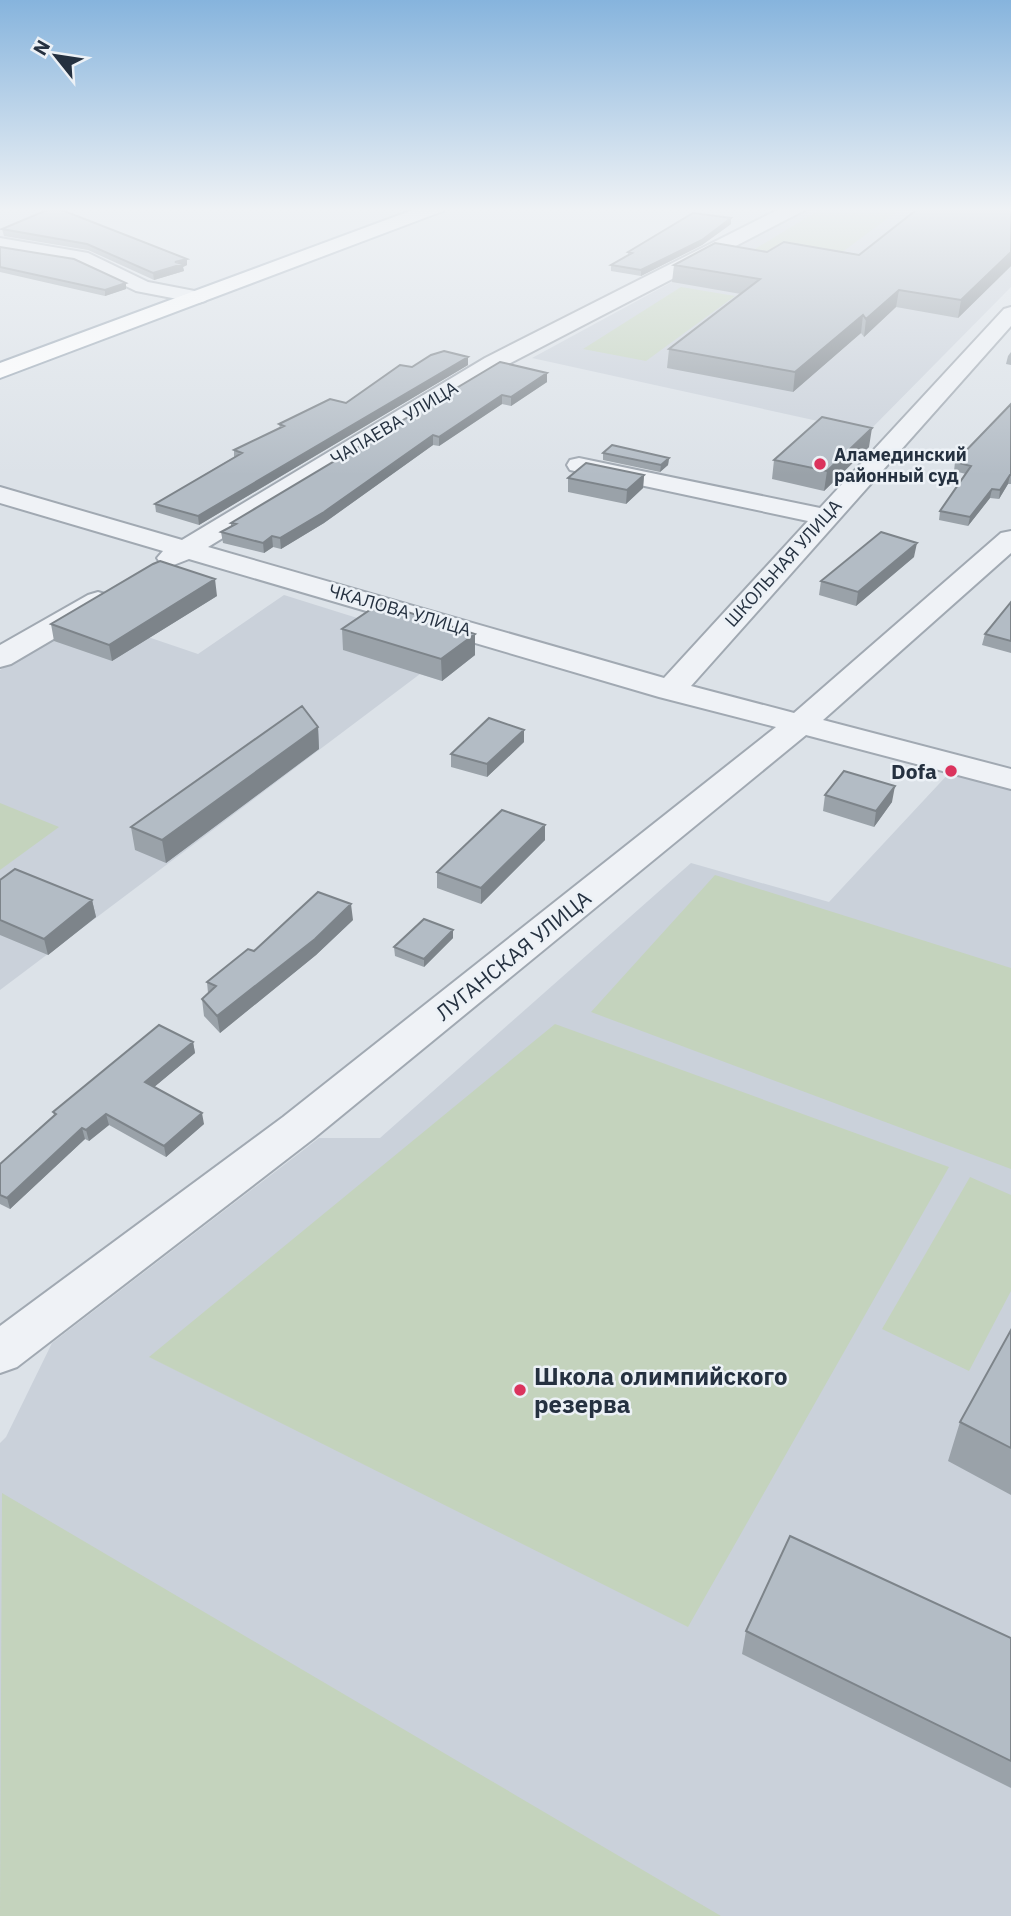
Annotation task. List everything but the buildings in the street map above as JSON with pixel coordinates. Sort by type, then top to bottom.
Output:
[{"type":"main road","points":[[0,371],[198,297]]},
{"type":"street","name":"ЧАПАЕВА УЛИЦА","points":[[150,570],[493,363],[623,296]]},
{"type":"street","name":"ШКОЛЬНАЯ УЛИЦА","points":[[670,690],[1011,313]]},
{"type":"street","points":[[579,465],[825,517]]},
{"type":"street","name":"ЧКАЛОВА УЛИЦА","points":[[0,495],[670,690],[1011,779]]},
{"type":"street","name":"ЛУГАНСКАЯ УЛИЦА","points":[[0,1353],[298,1128],[801,723],[1011,539]]},
{"type":"street","points":[[0,658],[115,590]]},
{"type":"shaded area","points":[[645,296],[1002,296],[868,432],[532,358]]},
{"type":"shaded area","points":[[284,595],[475,655],[442,681],[420,674],[0,990],[0,670],[89,617],[198,654]]},
{"type":"shaded area","name":"Школа олимпийского резерва","points":[[951,771],[1011,787],[1011,1916],[0,1916],[0,1443],[6,1437],[52,1343],[319,1138],[380,1138],[691,863],[829,902]]},
{"type":"green space","points":[[666,296],[734,296],[646,361],[583,349]]},
{"type":"green space","points":[[0,803],[59,827],[0,870]]},
{"type":"green space","points":[[715,875],[1011,968],[1011,1169],[591,1012]]},
{"type":"green space","points":[[555,1024],[949,1167],[688,1627],[149,1357]]},
{"type":"green space","points":[[970,1177],[1011,1195],[1011,1291],[969,1371],[882,1329]]},
{"type":"green space","points":[[2,1493],[721,1916],[0,1916]]},
{"type":"place","name":"Аламединский районный суд","points":[[820,464]]},
{"type":"place","name":"Dofa","points":[[951,771]]},
{"type":"place","name":"Школа олимпийского резерва","points":[[520,1390]]}]
